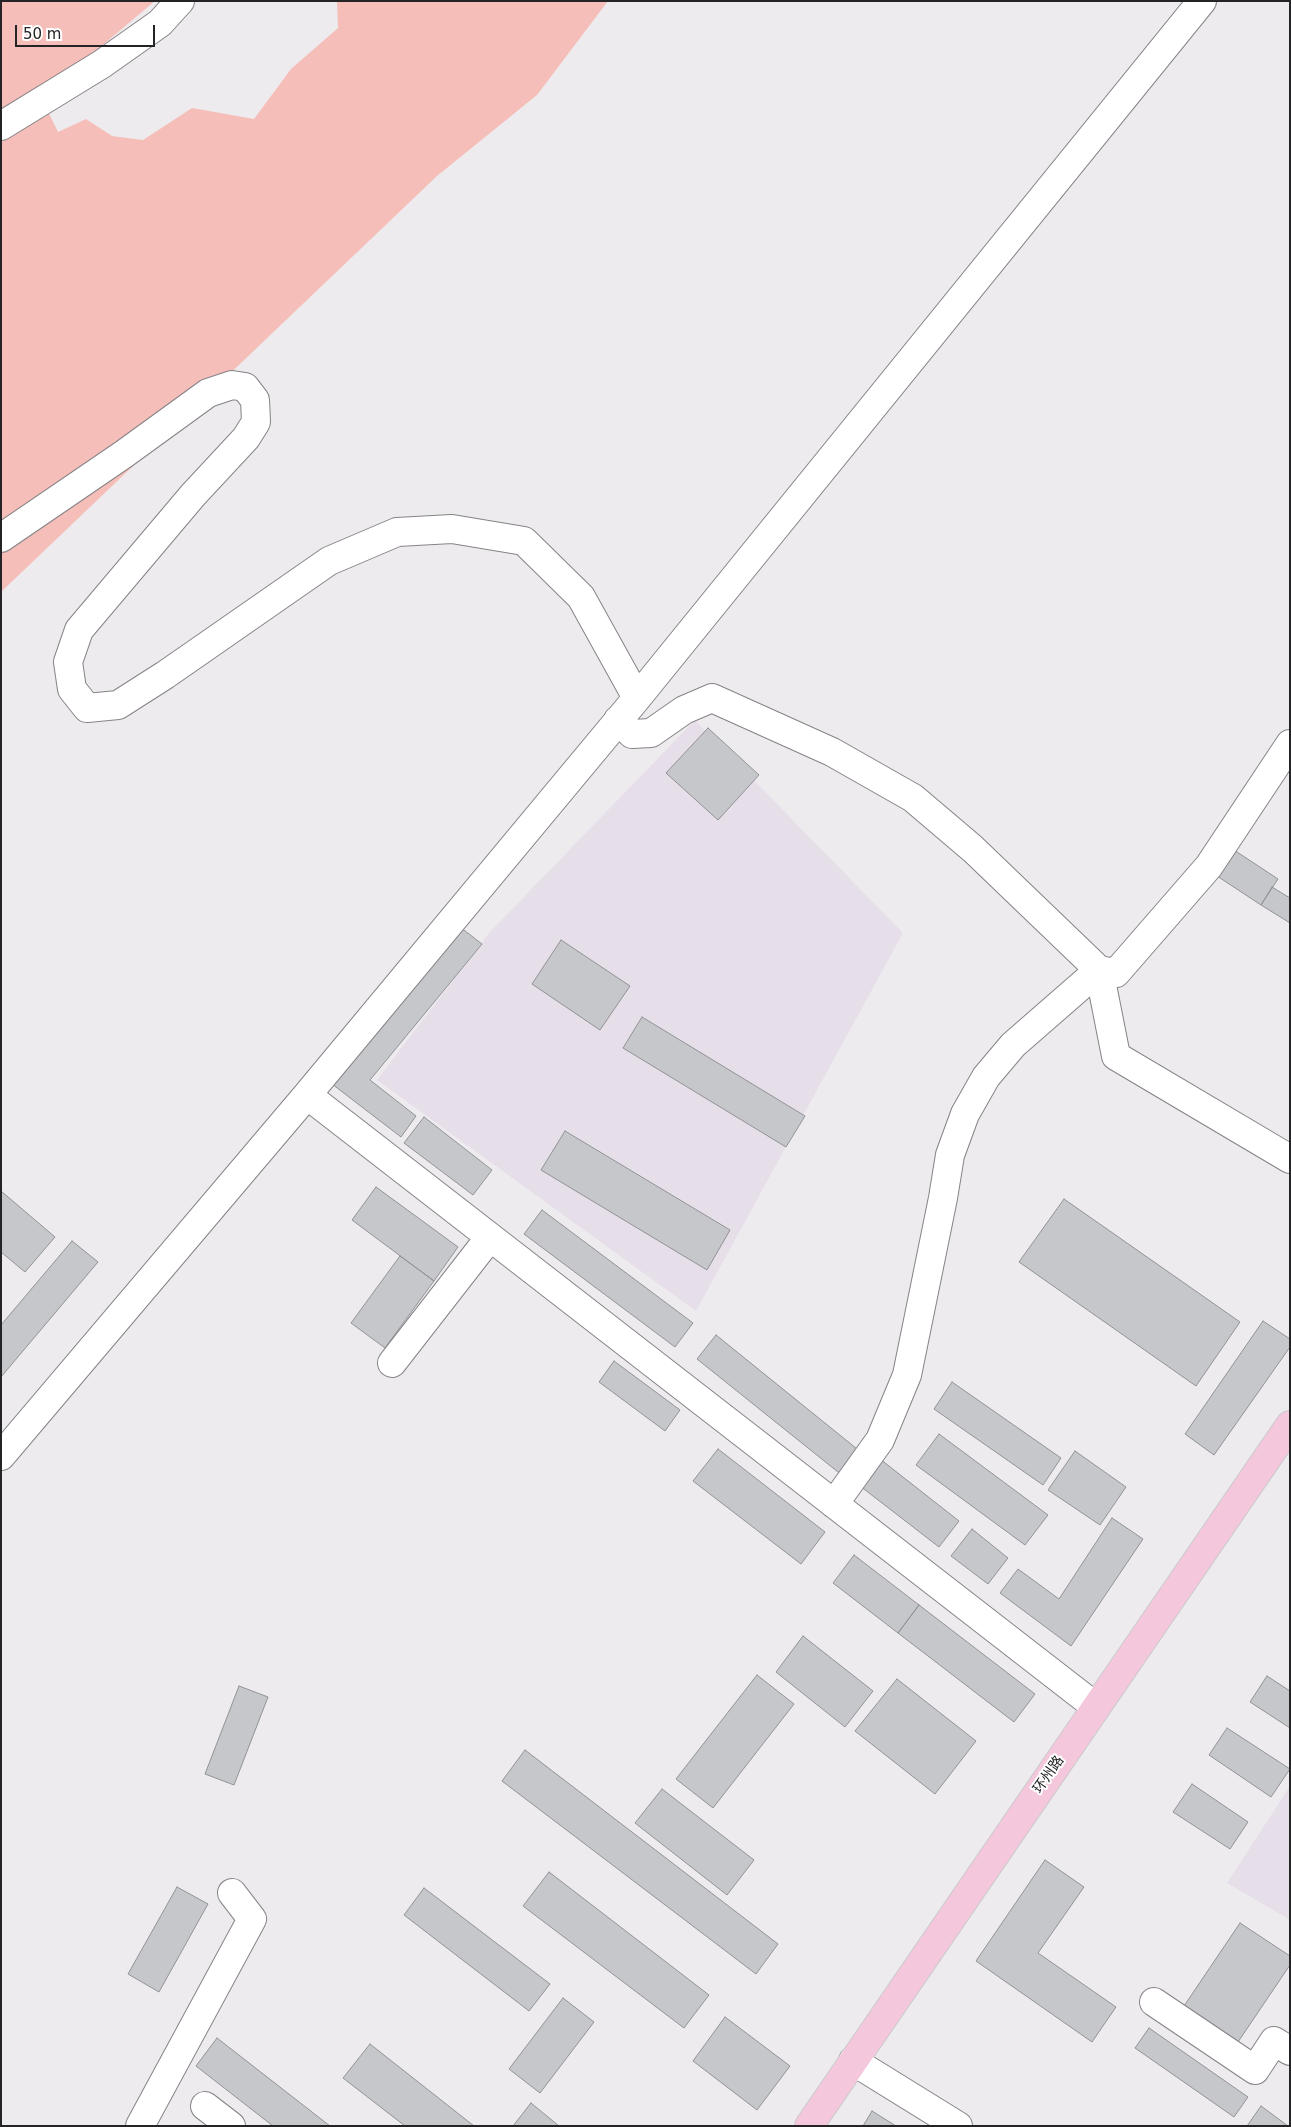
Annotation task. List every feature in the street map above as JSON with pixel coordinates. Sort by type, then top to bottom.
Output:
[{"type":"main road","name":"环州路","points":[[809,2126],[1290,1425]]},
{"type":"street","points":[[1,126],[102,64],[160,22],[180,1]]},
{"type":"street","points":[[1,1456],[307,1095],[638,698],[1202,1]]},
{"type":"street","points":[[1,538],[124,454],[208,393],[232,385],[245,387],[255,400],[256,422],[246,438],[193,495],[79,630],[68,662],[72,689],[87,708],[118,705],[329,561],[397,532],[452,530],[524,540],[581,597],[638,698]]},
{"type":"street","points":[[618,720],[632,734],[651,732],[684,710],[712,698],[832,752],[913,798],[973,849],[1099,970],[1116,973],[1209,866],[1290,744]]},
{"type":"street","points":[[1099,970],[1116,1056],[1290,1159]]},
{"type":"street","points":[[834,1504],[880,1440],[907,1374],[944,1198],[950,1155],[965,1114],[986,1076],[1013,1045],[1099,970]]},
{"type":"street","points":[[307,1095],[1096,1707]]},
{"type":"street","points":[[392,1363],[490,1237]]},
{"type":"street","points":[[140,2126],[252,1919],[232,1894]]},
{"type":"street","points":[[1154,2002],[1255,2070],[1274,2041],[1290,2051]]},
{"type":"street","points":[[853,2061],[958,2126]]},
{"type":"street","points":[[205,2106],[231,2126]]},
{"type":"shaded area","points":[[1,1],[155,1],[41,97],[58,132],[86,119],[112,136],[143,140],[192,108],[254,119],[291,69],[338,28],[337,1],[608,1],[537,95],[437,176],[1,592]]},
{"type":"shaded area","points":[[695,720],[903,933],[696,1311],[377,1080],[489,933]]},
{"type":"shaded area","points":[[1290,1786],[1290,1920],[1227,1883]]},
{"type":"building","points":[[708,728],[759,775],[718,820],[666,773]]},
{"type":"building","points":[[1234,850],[1278,879],[1261,905],[1217,876]]},
{"type":"building","points":[[1272,887],[1290,898],[1290,923],[1261,905]]},
{"type":"building","points":[[460,927],[482,944],[370,1080],[416,1116],[401,1137],[332,1084]]},
{"type":"building","points":[[561,940],[630,986],[600,1030],[532,984]]},
{"type":"building","points":[[642,1017],[805,1116],[786,1147],[623,1048]]},
{"type":"building","points":[[424,1117],[492,1170],[473,1195],[404,1143]]},
{"type":"building","points":[[565,1131],[730,1230],[707,1270],[541,1170]]},
{"type":"building","points":[[376,1187],[458,1247],[434,1281],[352,1220]]},
{"type":"building","points":[[1,1191],[55,1237],[25,1272],[1,1252]]},
{"type":"building","points":[[1064,1199],[1240,1322],[1196,1386],[1019,1262]]},
{"type":"building","points":[[542,1210],[693,1323],[675,1347],[524,1234]]},
{"type":"building","points":[[72,1241],[98,1262],[1,1377],[1,1325]]},
{"type":"building","points":[[400,1256],[434,1281],[385,1348],[351,1323]]},
{"type":"building","points":[[1263,1321],[1290,1339],[1290,1347],[1214,1455],[1185,1434]]},
{"type":"building","points":[[716,1335],[862,1453],[843,1476],[697,1359]]},
{"type":"building","points":[[614,1361],[680,1410],[665,1431],[599,1382]]},
{"type":"building","points":[[952,1382],[1061,1458],[1043,1485],[934,1409]]},
{"type":"building","points":[[939,1434],[1048,1515],[1025,1545],[916,1465]]},
{"type":"building","points":[[718,1449],[825,1532],[801,1564],[693,1481]]},
{"type":"building","points":[[1075,1451],[1126,1487],[1100,1525],[1048,1490]]},
{"type":"building","points":[[880,1459],[959,1521],[939,1547],[860,1486]]},
{"type":"building","points":[[1112,1518],[1143,1539],[1071,1646],[1000,1593],[1018,1569],[1059,1599]]},
{"type":"building","points":[[972,1529],[1008,1558],[988,1584],[951,1556]]},
{"type":"building","points":[[854,1555],[919,1605],[898,1633],[833,1583]]},
{"type":"building","points":[[919,1605],[1035,1694],[1014,1722],[898,1633]]},
{"type":"building","points":[[803,1636],[873,1691],[845,1727],[776,1672]]},
{"type":"building","points":[[757,1675],[794,1704],[713,1808],[676,1779]]},
{"type":"building","points":[[1267,1676],[1290,1691],[1290,1728],[1250,1702]]},
{"type":"building","points":[[897,1679],[976,1741],[935,1794],[855,1731]]},
{"type":"building","points":[[239,1686],[268,1697],[234,1785],[205,1774]]},
{"type":"building","points":[[1227,1728],[1290,1769],[1271,1797],[1209,1755]]},
{"type":"building","points":[[525,1750],[778,1944],[756,1974],[502,1781]]},
{"type":"building","points":[[1192,1784],[1248,1822],[1230,1849],[1173,1812]]},
{"type":"building","points":[[662,1789],[754,1860],[727,1895],[635,1823]]},
{"type":"building","points":[[1045,1860],[1084,1887],[1038,1953],[1116,2007],[1092,2042],[976,1961]]},
{"type":"building","points":[[549,1872],[709,1995],[684,2028],[523,1906]]},
{"type":"building","points":[[177,1887],[208,1904],[159,1992],[128,1974]]},
{"type":"building","points":[[424,1888],[550,1984],[529,2011],[404,1915]]},
{"type":"building","points":[[1240,1923],[1290,1956],[1290,1965],[1238,2042],[1184,2006]]},
{"type":"building","points":[[563,1998],[594,2022],[540,2093],[509,2069]]},
{"type":"building","points":[[725,2017],[790,2066],[757,2110],[693,2061]]},
{"type":"building","points":[[1149,2028],[1248,2097],[1234,2117],[1135,2048]]},
{"type":"building","points":[[217,2038],[330,2126],[273,2126],[196,2066]]},
{"type":"building","points":[[370,2044],[474,2126],[405,2126],[343,2078]]},
{"type":"building","points":[[531,2103],[559,2126],[513,2126]]},
{"type":"building","points":[[1261,2106],[1288,2126],[1247,2126]]},
{"type":"building","points":[[872,2111],[896,2126],[863,2126]]}]
